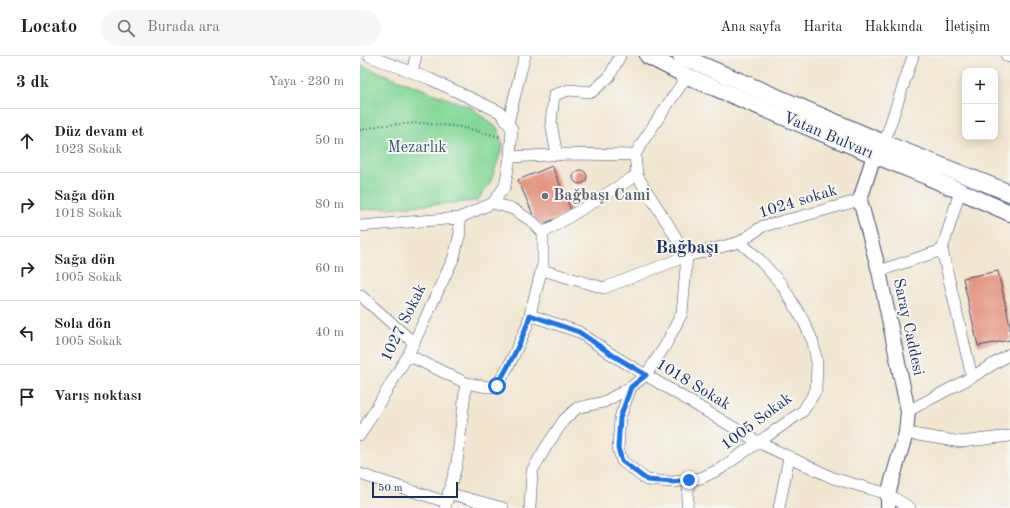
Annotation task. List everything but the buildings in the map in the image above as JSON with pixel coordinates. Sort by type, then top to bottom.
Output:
[{"type":"main road","name":"Vatan Bulvarı","points":[[648,56],[688,76],[1010,213]]},
{"type":"main road","name":"Vatan Bulvarı","points":[[681,56],[884,143],[1010,193]]},
{"type":"street","points":[[360,226],[459,218],[492,203],[505,186],[510,157],[512,129],[500,112],[430,79],[370,56]]},
{"type":"street","points":[[412,72],[416,56]]},
{"type":"street","points":[[508,123],[525,56]]},
{"type":"street","points":[[557,154],[551,123],[554,94],[569,90],[592,92],[609,77],[620,56]]},
{"type":"street","points":[[860,200],[874,155],[884,143],[913,56]]},
{"type":"street","points":[[530,508],[532,471],[564,420],[577,408],[604,402],[631,387],[646,375],[665,346],[682,312],[687,256],[637,175],[635,155],[688,76]]},
{"type":"street","points":[[510,157],[557,154],[635,155]]},
{"type":"street","points":[[543,234],[637,175]]},
{"type":"street","points":[[960,191],[942,250],[972,377]]},
{"type":"street","name":"1024 sokak","points":[[542,270],[604,288],[687,256],[740,242],[763,226],[860,200]]},
{"type":"street","name":"Saray Caddesi","points":[[860,200],[880,271],[908,411],[906,433],[888,494],[888,508]]},
{"type":"street","points":[[408,355],[466,383],[488,387],[497,386],[527,326],[544,264],[543,234],[534,222],[513,209],[492,203]]},
{"type":"street","name":"1027 Sokak","points":[[360,434],[408,355],[454,257],[460,233],[459,218]]},
{"type":"street","name":"1005 Sokak","points":[[631,387],[620,418],[618,448],[622,461],[647,480],[673,482],[701,478],[720,469],[803,411],[816,390],[817,363],[813,342],[803,320],[782,285],[759,259],[740,242]]},
{"type":"street","points":[[880,271],[942,250]]},
{"type":"street","points":[[360,295],[414,343]]},
{"type":"street","name":"1018 Sokak","points":[[530,315],[579,332],[614,356],[758,442],[833,478],[888,494],[910,508]]},
{"type":"street","points":[[908,411],[972,377],[1010,354]]},
{"type":"street","points":[[447,501],[457,462],[466,383]]},
{"type":"street","points":[[906,433],[961,442],[1010,436]]},
{"type":"street","points":[[779,508],[788,457]]},
{"type":"street","points":[[360,474],[447,501],[503,508]]},
{"type":"street","points":[[687,508],[689,480]]},
{"type":"path","points":[[360,130],[382,125],[422,123],[461,127],[511,139]]},
{"type":"green space","name":"Mezarlık","points":[[360,65],[472,108],[498,129],[503,146],[491,181],[477,201],[360,210]]},
{"type":"place","name":"Bağbaşı Cami","points":[[545,196]]},
{"type":"district","name":"Bağbaşı","points":[[687,248]]},
{"type":"route","points":[[497,386],[511,362],[527,326],[530,315],[579,332],[614,356],[646,375],[631,387],[620,418],[618,448],[622,461],[647,480],[673,482],[689,480]]}]
